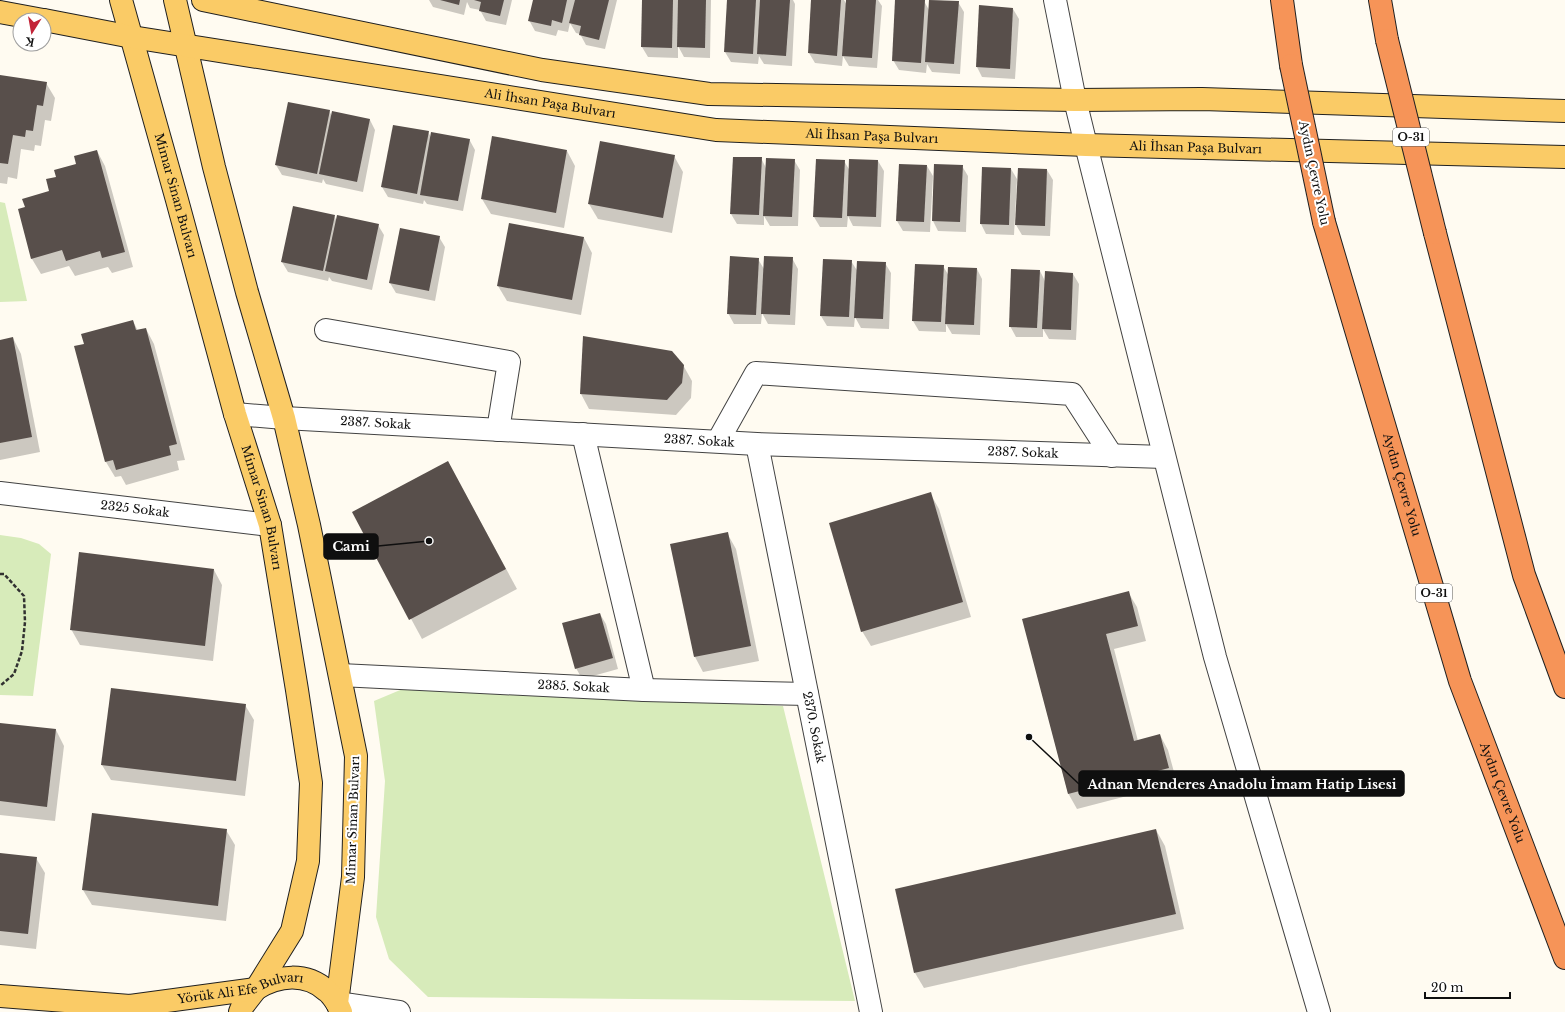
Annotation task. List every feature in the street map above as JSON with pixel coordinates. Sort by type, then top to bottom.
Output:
[{"type":"highway","name":"Aydın Çevre Yolu","points":[[1282,0],[1291,65],[1324,222],[1460,681],[1565,958]]},
{"type":"highway","name":"O-31","points":[[1380,0],[1387,40],[1435,233],[1524,574],[1565,687]]},
{"type":"main road","name":"Mimar Sinan Bulvarı","points":[[121,0],[235,414],[270,525],[297,690],[310,783],[308,861],[292,931],[240,1012]]},
{"type":"main road","name":"Mimar Sinan Bulvarı","points":[[174,0],[214,167],[243,278],[284,418],[309,525],[356,756],[353,877],[339,1007]]},
{"type":"main road","points":[[203,0],[542,70],[709,94],[1075,100],[1202,99],[1565,111]]},
{"type":"main road","points":[[0,12],[12,14]]},
{"type":"main road","points":[[52,22],[132,37]]},
{"type":"main road","name":"Ali İhsan Paşa Bulvarı","points":[[132,37],[716,130],[1086,145],[1565,157]]},
{"type":"main road","name":"Yörük Ali Efe Bulvarı","points":[[0,996],[130,1006],[256,989],[264,983],[282,977],[301,977],[314,982],[327,991],[339,1007]]},
{"type":"street","points":[[1055,0],[1075,100],[1215,657],[1319,1012]]},
{"type":"street","points":[[326,330],[509,362],[498,430]]},
{"type":"street","points":[[718,441],[756,373],[1072,394],[1112,456]]},
{"type":"street","name":"2387. Sokak","points":[[235,414],[757,444],[1164,457]]},
{"type":"street","points":[[583,434],[644,690]]},
{"type":"street","name":"2370. Sokak","points":[[757,444],[871,1012]]},
{"type":"street","name":"2325 Sokak","points":[[0,493],[270,525]]},
{"type":"street","name":"2385. Sokak","points":[[340,675],[644,690],[807,694]]},
{"type":"street","points":[[339,1007],[399,1012]]},
{"type":"path","points":[[0,574],[4,574],[24,596],[25,622],[22,651],[14,674],[0,686]]},
{"type":"green space","points":[[0,202],[5,203],[27,301],[0,302]]},
{"type":"green space","points":[[0,535],[21,538],[39,544],[51,554],[33,696],[0,695]]},
{"type":"green space","points":[[405,688],[783,706],[855,1001],[428,997],[389,959],[376,917],[385,781],[374,701]]},
{"type":"building","points":[[440,0],[460,0],[459,5]]},
{"type":"building","points":[[474,0],[504,0],[500,16],[479,11],[481,2]]},
{"type":"building","points":[[533,0],[567,0],[562,23],[552,20],[551,26],[528,21]]},
{"type":"building","points":[[575,0],[609,0],[599,40],[579,35],[581,26],[569,23]]},
{"type":"building","points":[[642,0],[673,0],[672,48],[641,47]]},
{"type":"building","points":[[678,0],[706,0],[705,48],[677,47]]},
{"type":"building","points":[[727,0],[756,0],[753,54],[724,52]]},
{"type":"building","points":[[760,0],[790,0],[786,56],[757,54]]},
{"type":"building","points":[[811,0],[841,0],[837,56],[808,53]]},
{"type":"building","points":[[846,0],[876,0],[872,58],[842,56]]},
{"type":"building","points":[[895,0],[925,0],[921,63],[892,61]]},
{"type":"building","points":[[929,0],[959,1],[954,64],[925,62]]},
{"type":"building","points":[[979,5],[1013,8],[1010,69],[976,67]]},
{"type":"building","points":[[0,75],[47,82],[43,106],[37,105],[33,131],[26,130],[25,137],[13,135],[8,164],[0,163]]},
{"type":"building","points":[[288,102],[330,110],[317,174],[275,165]]},
{"type":"building","points":[[332,111],[370,119],[357,182],[319,174]]},
{"type":"building","points":[[393,125],[429,131],[417,194],[381,187]]},
{"type":"building","points":[[431,132],[470,139],[458,201],[420,195]]},
{"type":"building","points":[[492,136],[567,150],[556,213],[481,199]]},
{"type":"building","points":[[600,141],[675,155],[663,218],[588,204]]},
{"type":"building","points":[[97,150],[125,252],[102,258],[100,251],[66,261],[62,250],[31,259],[18,209],[25,207],[22,199],[49,191],[46,179],[56,177],[54,170],[76,164],[74,156]]},
{"type":"building","points":[[733,157],[762,157],[759,215],[730,214]]},
{"type":"building","points":[[766,158],[795,159],[792,217],[763,216]]},
{"type":"building","points":[[816,159],[845,160],[842,218],[813,217]]},
{"type":"building","points":[[849,159],[878,160],[876,217],[847,216]]},
{"type":"building","points":[[899,164],[927,165],[924,222],[896,221]]},
{"type":"building","points":[[934,164],[963,165],[960,222],[932,221]]},
{"type":"building","points":[[982,167],[1011,168],[1009,225],[980,224]]},
{"type":"building","points":[[1018,168],[1047,169],[1045,226],[1015,225]]},
{"type":"building","points":[[293,206],[335,215],[323,271],[281,262]]},
{"type":"building","points":[[337,215],[379,224],[367,280],[325,271]]},
{"type":"building","points":[[509,223],[584,237],[572,300],[497,286]]},
{"type":"building","points":[[400,228],[440,236],[429,291],[389,283]]},
{"type":"building","points":[[730,256],[759,258],[756,315],[727,314]]},
{"type":"building","points":[[764,256],[793,257],[790,315],[761,314]]},
{"type":"building","points":[[823,259],[852,260],[849,317],[820,316]]},
{"type":"building","points":[[857,261],[886,262],[883,319],[854,318]]},
{"type":"building","points":[[915,264],[944,265],[941,322],[912,321]]},
{"type":"building","points":[[948,267],[977,268],[974,325],[945,324]]},
{"type":"building","points":[[1011,269],[1040,270],[1037,328],[1009,327]]},
{"type":"building","points":[[1045,271],[1073,273],[1071,330],[1042,329]]},
{"type":"building","points":[[133,320],[136,330],[146,328],[177,444],[169,446],[171,455],[116,470],[113,460],[105,462],[74,346],[84,344],[81,334]]},
{"type":"building","points":[[583,336],[672,351],[684,365],[682,383],[667,400],[580,394]]},
{"type":"building","points":[[13,337],[32,437],[0,443],[0,340]]},
{"type":"building","points":[[448,461],[506,569],[409,620],[352,512]]},
{"type":"building","points":[[931,492],[963,602],[861,632],[829,523]]},
{"type":"building","points":[[728,532],[751,646],[694,657],[670,544]]},
{"type":"building","points":[[79,552],[214,569],[205,646],[70,630]]},
{"type":"building","points":[[1129,591],[1138,626],[1106,634],[1134,741],[1160,734],[1169,768],[1068,794],[1022,619]]},
{"type":"building","points":[[600,613],[613,658],[575,669],[562,623]]},
{"type":"building","points":[[111,688],[246,704],[236,781],[101,765]]},
{"type":"building","points":[[0,723],[56,729],[47,807],[0,801]]},
{"type":"building","points":[[92,813],[227,829],[218,906],[82,890]]},
{"type":"building","points":[[1156,829],[1176,914],[914,973],[895,889]]},
{"type":"building","points":[[0,853],[37,857],[28,934],[0,931]]},
{"type":"place","name":"Cami","points":[[429,541]]},
{"type":"place","name":"Adnan Menderes Anadolu İmam Hatip Lisesi","points":[[1029,737]]}]
